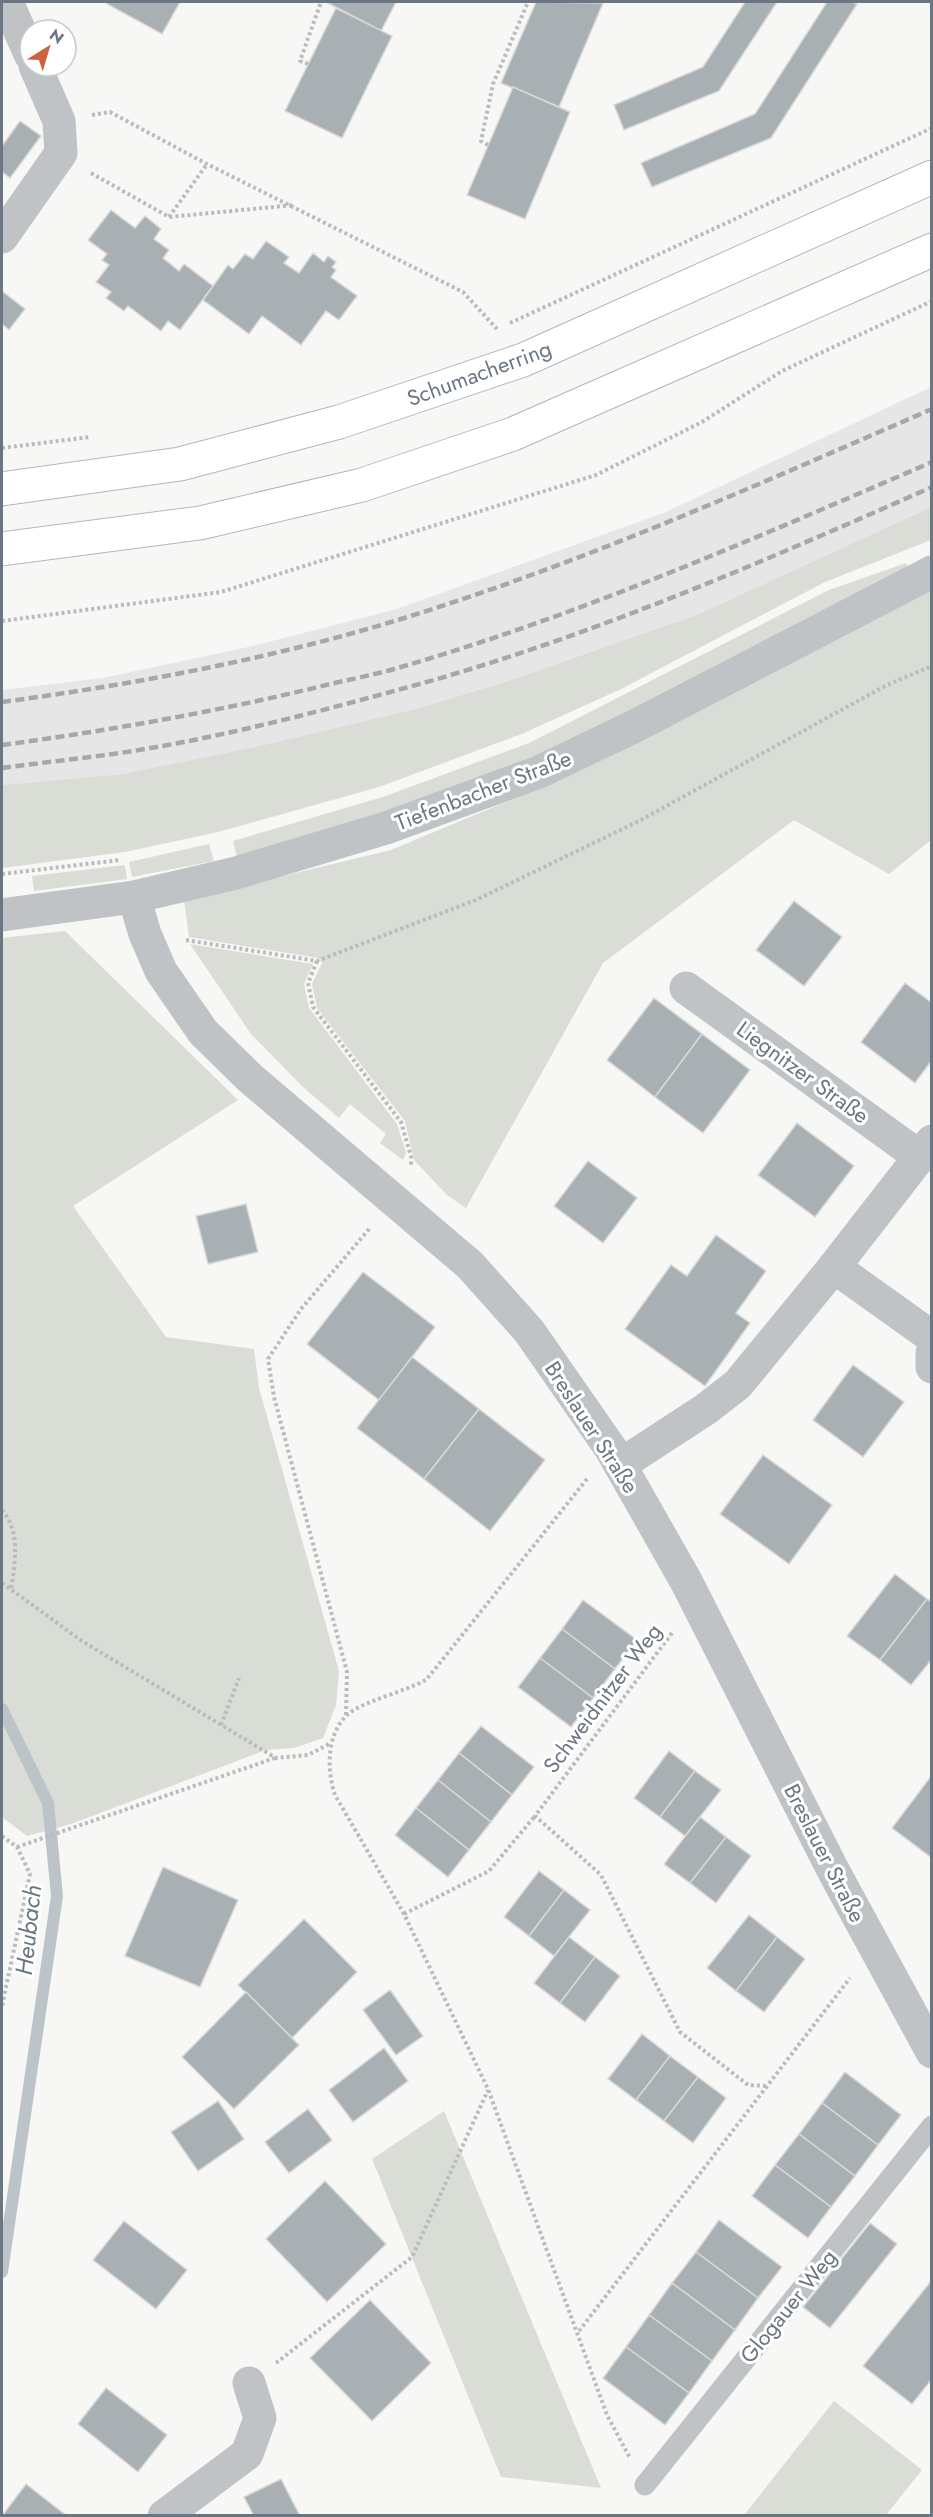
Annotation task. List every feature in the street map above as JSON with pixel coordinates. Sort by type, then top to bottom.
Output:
[{"type":"main road","name":"Schumacherring","points":[[2,489],[180,465],[349,419],[523,360],[932,177]]},
{"type":"main road","points":[[2,549],[200,523],[362,485],[513,434],[932,250]]},
{"type":"street","points":[[8,2],[18,26]]},
{"type":"street","points":[[2,237],[61,153],[59,121],[40,78]]},
{"type":"street","name":"Tiefenbacher Straße","points":[[2,915],[134,897],[236,873],[386,828],[539,772],[633,727],[932,572]]},
{"type":"street","name":"Breslauer Straße","points":[[134,897],[145,934],[161,970],[203,1032],[250,1078],[470,1265],[529,1331],[615,1457],[696,1601],[876,1950],[932,2052]]},
{"type":"street","name":"Liegnitzer Straße","points":[[615,1457],[706,1409],[738,1384],[834,1267],[926,1149],[686,988]]},
{"type":"street","points":[[834,1267],[932,1337]]},
{"type":"street","points":[[932,1353],[932,1367]]},
{"type":"street","points":[[164,2516],[247,2454],[260,2418],[249,2384]]},
{"type":"lane","name":"Glogauer Weg","points":[[645,2485],[932,2126]]},
{"type":"path","points":[[308,64],[300,61],[321,2]]},
{"type":"path","points":[[488,146],[481,141],[493,84],[528,2]]},
{"type":"path","points":[[59,121],[110,112],[207,164],[294,205],[463,292],[496,330]]},
{"type":"path","points":[[486,333],[932,128]]},
{"type":"path","points":[[61,153],[116,189],[169,218],[294,205]]},
{"type":"path","points":[[169,218],[207,164]]},
{"type":"path","points":[[2,621],[221,592],[596,475],[702,422],[782,371],[932,301]]},
{"type":"path","points":[[2,448],[96,436]]},
{"type":"path","points":[[145,934],[317,961],[476,900],[639,821],[887,685],[932,666]]},
{"type":"path","points":[[2,874],[126,859]]},
{"type":"path","points":[[317,961],[308,983],[313,1007],[401,1122],[411,1156],[411,1168],[394,1199],[301,1309],[268,1359],[274,1397],[347,1672],[346,1715],[332,1743],[329,1776],[335,1795],[404,1914],[488,2089],[607,2415],[645,2485]]},
{"type":"path","points":[[346,1715],[385,1696],[411,1689],[427,1679],[615,1457]]},
{"type":"path","points":[[2,1510],[9,1518],[17,1552],[11,1590]]},
{"type":"path","points":[[2,1583],[82,1641],[276,1758]]},
{"type":"path","name":"Schweidnitzer Weg","points":[[404,1914],[489,1871],[535,1816],[696,1601]]},
{"type":"path","points":[[221,1725],[239,1678]]},
{"type":"path","points":[[17,1847],[276,1758],[308,1755],[332,1743]]},
{"type":"path","points":[[535,1816],[601,1875],[680,2032],[748,2085],[768,2086]]},
{"type":"path","points":[[2,1836],[17,1847],[30,1874],[2,2006]]},
{"type":"path","points":[[578,2331],[855,1972],[876,1950]]},
{"type":"path","points":[[249,2384],[412,2257],[488,2089]]},
{"type":"shaded area","points":[[931,387],[931,507],[699,614],[505,682],[415,709],[268,744],[123,774],[2,785],[2,690],[103,678],[253,646],[397,609],[666,512]]},
{"type":"shaded area","points":[[931,507],[931,540],[825,582],[621,689],[524,733],[379,787],[218,832],[125,852],[2,868],[2,785],[123,774],[268,744],[415,709],[505,682],[699,614]]},
{"type":"shaded area","points":[[906,563],[909,570],[627,719],[380,819],[237,858],[233,841],[383,797],[529,743],[829,590]]},
{"type":"shaded area","points":[[931,584],[931,840],[889,874],[794,820],[603,963],[466,1208],[447,1195],[414,1160],[405,1121],[317,1008],[312,984],[322,963],[318,958],[189,937],[184,900],[391,850],[542,787]]},
{"type":"shaded area","points":[[209,844],[214,861],[132,877],[129,862]]},
{"type":"shaded area","points":[[125,865],[127,879],[34,891],[32,876]]},
{"type":"shaded area","points":[[65,931],[238,1100],[73,1206],[166,1337],[254,1349],[259,1388],[339,1671],[336,1705],[323,1738],[294,1748],[266,1750],[71,1824],[27,1836],[2,1817],[2,938]]},
{"type":"shaded area","points":[[190,944],[313,964],[304,984],[309,1008],[397,1124],[406,1153],[403,1160],[380,1143],[386,1134],[350,1104],[339,1118],[303,1087],[251,1034]]},
{"type":"shaded area","points":[[444,2111],[601,2488],[501,2477],[372,2159]]},
{"type":"shaded area","points":[[834,2401],[922,2470],[886,2515],[744,2515]]},
{"type":"building","points":[[108,2],[180,2],[162,34],[107,4]]},
{"type":"building","points":[[326,2],[396,2],[381,31]]},
{"type":"building","points":[[536,2],[603,3],[559,107],[501,83]]},
{"type":"building","points":[[745,2],[777,2],[719,91],[624,130],[614,105],[703,67]]},
{"type":"building","points":[[827,2],[857,4],[771,138],[652,187],[641,163],[755,114]]},
{"type":"building","points":[[336,8],[392,36],[342,138],[285,111]]},
{"type":"building","points":[[513,87],[570,112],[525,219],[467,195]]},
{"type":"building","points":[[20,121],[41,136],[10,178],[2,172],[2,146]]},
{"type":"building","points":[[111,210],[135,228],[145,216],[161,229],[154,239],[169,250],[163,258],[179,271],[184,264],[213,286],[180,330],[168,321],[161,331],[128,306],[124,311],[106,298],[111,292],[96,282],[109,265],[102,260],[107,254],[88,240]]},
{"type":"building","points":[[266,241],[289,257],[284,263],[299,273],[313,253],[324,262],[328,256],[336,262],[332,267],[336,270],[331,277],[357,296],[339,320],[326,311],[301,345],[262,316],[249,334],[203,300],[228,265],[233,269],[245,254],[253,259]]},
{"type":"building","points":[[2,291],[25,309],[9,330],[2,324]]},
{"type":"building","points":[[794,901],[842,937],[804,986],[756,950]]},
{"type":"building","points":[[905,983],[932,1003],[932,1060],[915,1083],[861,1042]]},
{"type":"building","points":[[654,998],[702,1034],[655,1097],[607,1060]]},
{"type":"building","points":[[702,1034],[750,1070],[703,1133],[655,1097]]},
{"type":"building","points":[[797,1123],[854,1166],[815,1217],[758,1175]]},
{"type":"building","points":[[588,1161],[637,1198],[603,1243],[554,1206]]},
{"type":"building","points":[[246,1204],[258,1252],[208,1264],[196,1216]]},
{"type":"building","points":[[716,1235],[766,1271],[736,1313],[750,1323],[705,1386],[625,1329],[671,1265],[687,1276]]},
{"type":"building","points":[[363,1272],[435,1327],[379,1400],[307,1344]]},
{"type":"building","points":[[412,1357],[479,1409],[424,1479],[357,1428]]},
{"type":"building","points":[[853,1365],[904,1402],[863,1457],[813,1420]]},
{"type":"building","points":[[479,1409],[545,1460],[490,1531],[424,1479]]},
{"type":"building","points":[[763,1455],[832,1505],[789,1564],[720,1514]]},
{"type":"building","points":[[895,1574],[927,1599],[880,1660],[847,1636]]},
{"type":"building","points":[[927,1599],[932,1602],[932,1659],[911,1685],[880,1660]]},
{"type":"building","points":[[583,1600],[637,1640],[615,1669],[562,1629]]},
{"type":"building","points":[[562,1629],[615,1669],[593,1698],[540,1658]]},
{"type":"building","points":[[540,1658],[593,1698],[571,1727],[518,1687]]},
{"type":"building","points":[[481,1726],[534,1767],[512,1795],[459,1753]]},
{"type":"building","points":[[669,1751],[695,1771],[660,1817],[634,1798]]},
{"type":"building","points":[[459,1753],[512,1795],[491,1822],[438,1780]]},
{"type":"building","points":[[695,1771],[721,1790],[685,1836],[660,1817]]},
{"type":"building","points":[[932,1775],[932,1858],[892,1828]]},
{"type":"building","points":[[438,1780],[491,1822],[469,1850],[416,1808]]},
{"type":"building","points":[[416,1808],[469,1850],[448,1877],[395,1835]]},
{"type":"building","points":[[700,1817],[726,1837],[690,1883],[664,1864]]},
{"type":"building","points":[[726,1837],[751,1856],[716,1903],[690,1883]]},
{"type":"building","points":[[163,1867],[238,1900],[200,1987],[125,1956]]},
{"type":"building","points":[[539,1871],[564,1890],[529,1936],[504,1917]]},
{"type":"building","points":[[564,1890],[590,1910],[554,1956],[529,1936]]},
{"type":"building","points":[[749,1915],[777,1937],[736,1991],[707,1968]]},
{"type":"building","points":[[304,1919],[357,1972],[292,2038],[238,1985]]},
{"type":"building","points":[[569,1937],[595,1957],[560,2003],[534,1983]]},
{"type":"building","points":[[777,1937],[805,1959],[764,2012],[736,1991]]},
{"type":"building","points":[[595,1957],[620,1976],[585,2022],[560,2003]]},
{"type":"building","points":[[390,1990],[423,2036],[396,2055],[363,2010]]},
{"type":"building","points":[[246,1992],[299,2045],[234,2109],[182,2057]]},
{"type":"building","points":[[642,2034],[670,2056],[636,2100],[608,2079]]},
{"type":"building","points":[[384,2048],[408,2081],[353,2122],[329,2090]]},
{"type":"building","points":[[670,2056],[698,2077],[664,2121],[636,2100]]},
{"type":"building","points":[[845,2072],[901,2115],[878,2145],[822,2103]]},
{"type":"building","points":[[698,2077],[726,2098],[693,2143],[664,2121]]},
{"type":"building","points":[[218,2101],[244,2139],[198,2171],[171,2132]]},
{"type":"building","points":[[822,2103],[878,2145],[855,2176],[799,2134]]},
{"type":"building","points":[[308,2109],[332,2140],[289,2173],[265,2142]]},
{"type":"building","points":[[799,2134],[855,2176],[831,2207],[775,2165]]},
{"type":"building","points":[[775,2165],[831,2207],[808,2238],[752,2196]]},
{"type":"building","points":[[325,2181],[386,2244],[327,2302],[266,2239]]},
{"type":"building","points":[[719,2220],[782,2267],[758,2298],[696,2252]]},
{"type":"building","points":[[124,2221],[187,2270],[156,2309],[93,2260]]},
{"type":"building","points":[[870,2223],[897,2244],[830,2328],[803,2307]]},
{"type":"building","points":[[696,2252],[758,2298],[735,2330],[672,2283]]},
{"type":"building","points":[[932,2280],[932,2379],[912,2404],[863,2366]]},
{"type":"building","points":[[672,2283],[735,2330],[712,2361],[649,2315]]},
{"type":"building","points":[[370,2300],[431,2363],[372,2421],[310,2358]]},
{"type":"building","points":[[649,2315],[712,2361],[689,2393],[626,2347]]},
{"type":"building","points":[[626,2347],[689,2393],[665,2425],[603,2378]]},
{"type":"building","points":[[106,2388],[167,2435],[138,2472],[78,2424]]},
{"type":"building","points":[[281,2479],[300,2516],[254,2516],[244,2497]]},
{"type":"building","points":[[26,2484],[67,2516],[2,2516]]},
{"type":"waterway","name":"Heubach","points":[[2,1709],[48,1803],[57,1896],[2,2272]]},
{"type":"railway","points":[[2,702],[203,669],[303,646],[401,619],[536,573],[669,522],[932,409]]},
{"type":"railway","points":[[2,745],[195,714],[401,667],[603,599],[736,546],[932,462]]},
{"type":"railway","points":[[2,768],[113,754],[223,734],[405,688],[473,668],[540,647],[672,598],[932,487]]}]
